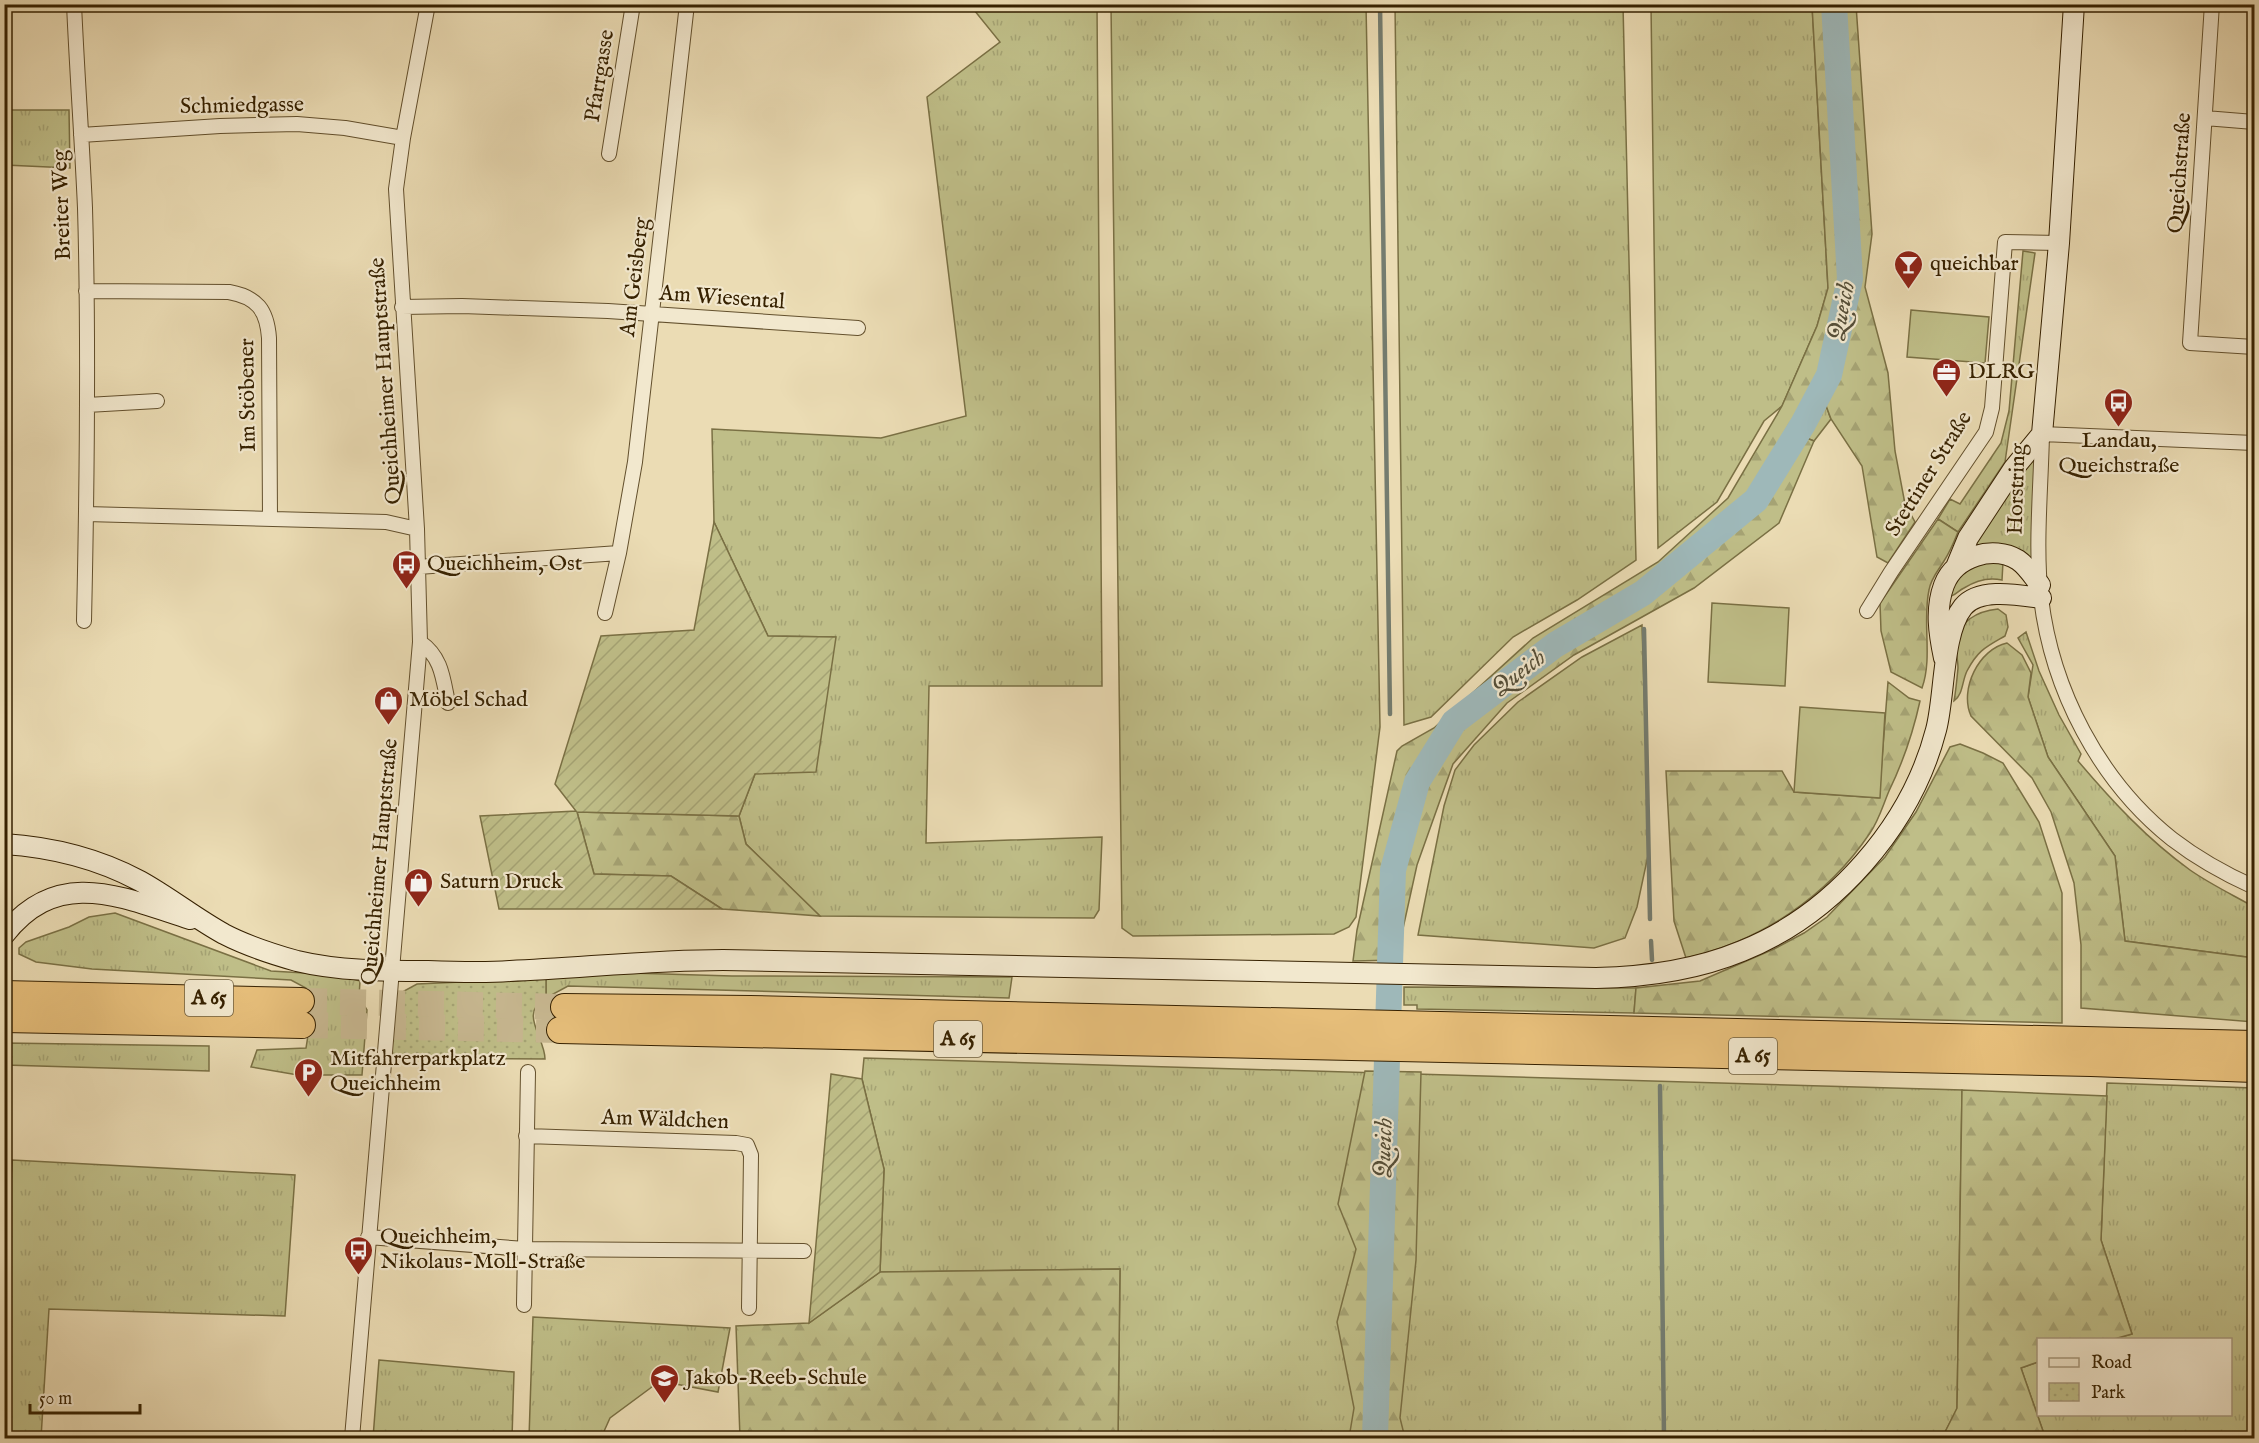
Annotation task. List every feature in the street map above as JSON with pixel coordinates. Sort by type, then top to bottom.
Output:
[{"type":"highway","name":"A 65","points":[[4,994],[301,1013],[4,1018]]},
{"type":"highway","name":"A 65","points":[[562,1018],[1415,1036],[2254,1044]]},
{"type":"highway","name":"A 65","points":[[1415,1036],[2254,1069]]},
{"type":"street","name":"Breiter Weg","points":[[74,4],[86,291],[84,621]]},
{"type":"street","name":"Queichheimer Hauptstraße","points":[[352,1438],[420,642],[417,529],[396,189],[428,4]]},
{"type":"street","name":"Pfarrgasse","points":[[609,154],[633,4]]},
{"type":"street","name":"Am Geisberg","points":[[604,613],[619,553],[635,462],[687,4]]},
{"type":"street","name":"Horstring","points":[[2074,4],[2059,243],[2042,434],[2040,591],[2054,661],[2078,722],[2114,780],[2171,838],[2217,869],[2254,887]]},
{"type":"street","name":"Queichstraße","points":[[2212,4],[2190,343],[2254,347]]},
{"type":"street","points":[[2205,118],[2254,122]]},
{"type":"street","name":"Schmiedgasse","points":[[81,135],[220,126],[297,124],[345,128],[403,138]]},
{"type":"street","name":"Stettiner Straße","points":[[1867,611],[1986,432],[1992,408],[2005,242],[2059,243]]},
{"type":"street","name":"Im Stöbener","points":[[86,291],[229,292],[246,296],[261,309],[267,319],[269,338],[270,518]]},
{"type":"street","name":"Am Wiesental","points":[[402,307],[522,308],[858,328]]},
{"type":"street","points":[[87,405],[157,401]]},
{"type":"street","points":[[1946,667],[1938,631],[1944,585],[1956,567],[1968,537],[2014,468],[2042,434],[2254,443]]},
{"type":"street","points":[[86,514],[386,522],[417,529]]},
{"type":"street","points":[[418,567],[619,553]]},
{"type":"street","points":[[4,935],[25,912],[41,902],[61,894],[82,892],[109,894],[135,900],[212,927],[244,943],[298,961],[392,971],[501,972],[723,960],[1405,975],[1623,977],[1688,969],[1742,952],[1797,922],[1837,890],[1880,843],[1918,780],[1931,747],[1939,719],[1955,620],[1969,602],[1983,596],[2040,591],[2020,561],[2001,554],[1976,556],[1966,559],[1956,567]]},
{"type":"street","points":[[420,642],[432,651],[437,660],[448,703]]},
{"type":"street","points":[[4,844],[51,849],[99,864],[138,880],[174,900],[212,927]]},
{"type":"street","points":[[524,1305],[528,1072]]},
{"type":"street","name":"Am Wäldchen","points":[[526,1136],[747,1145],[751,1155],[749,1308]]},
{"type":"street","points":[[369,1237],[525,1249],[804,1251]]},
{"type":"green space","points":[[970,5],[1097,5],[1102,686],[929,686],[926,843],[1102,837],[1099,910],[1094,918],[820,916],[746,844],[739,816],[755,774],[835,637],[768,636],[714,522],[712,429],[881,438],[966,416],[927,97],[1000,42]]},
{"type":"green space","points":[[1111,5],[1366,5],[1380,727],[1356,917],[1349,927],[1334,934],[1133,936],[1122,928]]},
{"type":"green space","points":[[1395,5],[1623,5],[1636,560],[1577,600],[1513,637],[1431,717],[1404,725]]},
{"type":"green space","points":[[1651,5],[1812,5],[1828,288],[1817,326],[1782,406],[1764,421],[1717,502],[1658,548]]},
{"type":"green space","points":[[1812,5],[1856,5],[1872,234],[1865,287],[1888,373],[1895,451],[1905,504],[1915,522],[1888,563],[1877,557],[1862,466],[1831,419],[1825,403],[1817,402],[1799,435],[1814,441],[1779,523],[1694,588],[1574,655],[1507,703],[1453,764],[1417,865],[1400,942],[1399,960],[1353,961],[1357,930],[1397,751],[1434,728],[1533,638],[1658,562],[1728,498],[1782,406],[1817,326],[1828,288]]},
{"type":"green space","points":[[4,110],[69,110],[70,168],[5,165]]},
{"type":"green space","points":[[2023,251],[2035,253],[2005,462],[1958,532],[1938,519],[1950,499],[1960,504],[2001,443],[2009,411]]},
{"type":"green space","points":[[1911,310],[1989,317],[1985,363],[1907,357]]},
{"type":"green space","points":[[1817,402],[1825,403],[1831,419],[1814,441],[1798,435]]},
{"type":"green space","points":[[2042,434],[2039,552],[2027,568],[1980,555],[1968,537]]},
{"type":"green space","points":[[1938,519],[1958,532],[1930,586],[1926,614],[1927,664],[1922,688],[1891,672],[1881,631],[1880,603]]},
{"type":"green space","points":[[714,522],[768,636],[836,637],[816,772],[755,774],[739,816],[577,812],[594,874],[671,876],[722,909],[499,909],[480,816],[576,811],[555,784],[601,636],[694,630]]},
{"type":"green space","points":[[2003,562],[2002,580],[1987,579],[1977,582],[1948,597],[1947,591],[1972,563]]},
{"type":"green space","points":[[1712,603],[1789,608],[1785,686],[1708,682]]},
{"type":"green space","points":[[1998,609],[2006,615],[2008,627],[2005,636],[1988,646],[1975,658],[1967,671],[1959,695],[1954,701],[1958,668],[1956,645],[1960,630],[1976,615]]},
{"type":"green space","points":[[1642,625],[1649,851],[1637,907],[1625,938],[1594,948],[1418,935],[1444,806],[1455,770],[1474,745],[1518,702],[1582,657]]},
{"type":"green space","points":[[2026,632],[2039,671],[2059,715],[2081,754],[2078,761],[2104,791],[2159,846],[2205,880],[2254,907],[2254,958],[2125,941],[2115,856],[2048,757],[2028,697],[2033,665],[2018,638]]},
{"type":"green space","points":[[2007,643],[2022,655],[2031,673],[2028,697],[2048,757],[2115,856],[2125,941],[2254,958],[2254,1022],[2081,1008],[2081,945],[2074,883],[2051,812],[2032,778],[1971,716],[1968,705],[1970,683],[1980,662],[1988,653]]},
{"type":"green space","points":[[1888,682],[1909,698],[1920,701],[1903,758],[1870,833],[1834,877],[1790,913],[1740,940],[1686,958],[1674,921],[1666,771],[1782,771],[1794,792],[1879,798]]},
{"type":"green space","points":[[1800,707],[1885,713],[1880,798],[1794,792]]},
{"type":"green space","points":[[1960,744],[2003,763],[2039,822],[2062,893],[2062,1023],[1634,1013],[1636,988],[1700,981],[1774,949],[1804,933],[1827,917],[1885,857],[1916,812],[1950,747]]},
{"type":"green space","points":[[577,812],[739,816],[746,844],[820,916],[722,909],[671,876],[594,874]]},
{"type":"green space","points":[[115,913],[271,971],[338,975],[360,981],[359,997],[367,1010],[362,1075],[298,1075],[251,1067],[257,1050],[306,1048],[314,998],[306,988],[291,980],[92,969],[36,962],[19,954],[19,948],[26,942],[69,927],[89,917]]},
{"type":"green space","points":[[630,973],[732,976],[1012,977],[1009,998],[568,986],[546,998],[546,978]]},
{"type":"green space","points":[[546,978],[546,998],[538,1004],[533,1018],[545,1059],[391,1058],[396,1004],[404,991],[417,984]]},
{"type":"green space","points":[[1404,987],[1636,988],[1634,1013],[1417,1009],[1417,1005],[1404,1005]]},
{"type":"green space","points":[[5,1043],[209,1046],[209,1071],[5,1065]]},
{"type":"green space","points":[[864,1058],[1962,1090],[1957,1409],[1942,1438],[1118,1438],[1120,1269],[880,1272],[884,1169],[862,1079]]},
{"type":"green space","points":[[1365,1071],[1421,1072],[1416,1260],[1400,1418],[1405,1438],[1349,1438],[1354,1408],[1337,1322],[1356,1249],[1338,1204]]},
{"type":"green space","points":[[831,1074],[862,1079],[884,1169],[880,1272],[809,1323]]},
{"type":"green space","points":[[2107,1083],[2254,1088],[2254,1438],[2041,1438],[2043,1431],[2038,1416],[2232,1416],[2232,1338],[2118,1338],[2132,1334],[2101,1240]]},
{"type":"green space","points":[[1962,1090],[2107,1096],[2101,1240],[2132,1334],[2118,1338],[2037,1338],[2037,1362],[2021,1368],[2043,1431],[2041,1438],[1942,1438],[1957,1408]]},
{"type":"green space","points":[[12,1160],[295,1175],[285,1316],[49,1309],[41,1438],[5,1438],[5,1324]]},
{"type":"green space","points":[[1120,1269],[1118,1438],[740,1438],[736,1326],[809,1323],[880,1272]]},
{"type":"green space","points":[[533,1317],[730,1328],[718,1392],[660,1381],[610,1418],[601,1438],[529,1438]]},
{"type":"green space","points":[[379,1360],[514,1372],[512,1438],[373,1438]]},
{"type":"green space","points":[[2037,1362],[2037,1414],[2021,1368]]},
{"type":"waterway","points":[[1380,4],[1390,714]]},
{"type":"waterway","name":"Queich","points":[[1375,1438],[1393,870],[1417,782],[1454,722],[1555,645],[1643,593],[1756,500],[1803,424],[1829,375],[1850,279],[1834,4]]},
{"type":"waterway","points":[[1644,629],[1650,919]]},
{"type":"waterway","points":[[1651,941],[1652,960]]},
{"type":"waterway","points":[[1660,1086],[1664,1438]]},
{"type":"tunnel","points":[[301,1001],[564,1007]]},
{"type":"tunnel","points":[[302,1025],[560,1030]]},
{"type":"place","name":"queichbar","points":[[1909,290]]},
{"type":"place","name":"DLRG","points":[[1947,398]]},
{"type":"place","name":"Landau, Queichstraße","points":[[2119,428]]},
{"type":"place","name":"Queichheim, Ost","points":[[406,590]]},
{"type":"place","name":"Möbel Schad","points":[[388,726]]},
{"type":"place","name":"Saturn Druck","points":[[419,908]]},
{"type":"place","name":"Mitfahrerparkplatz Queichheim","points":[[309,1098]]},
{"type":"place","name":"Queichheim, Nikolaus-Moll-Straße","points":[[359,1276]]},
{"type":"place","name":"Jakob-Reeb-Schule","points":[[664,1404]]}]
